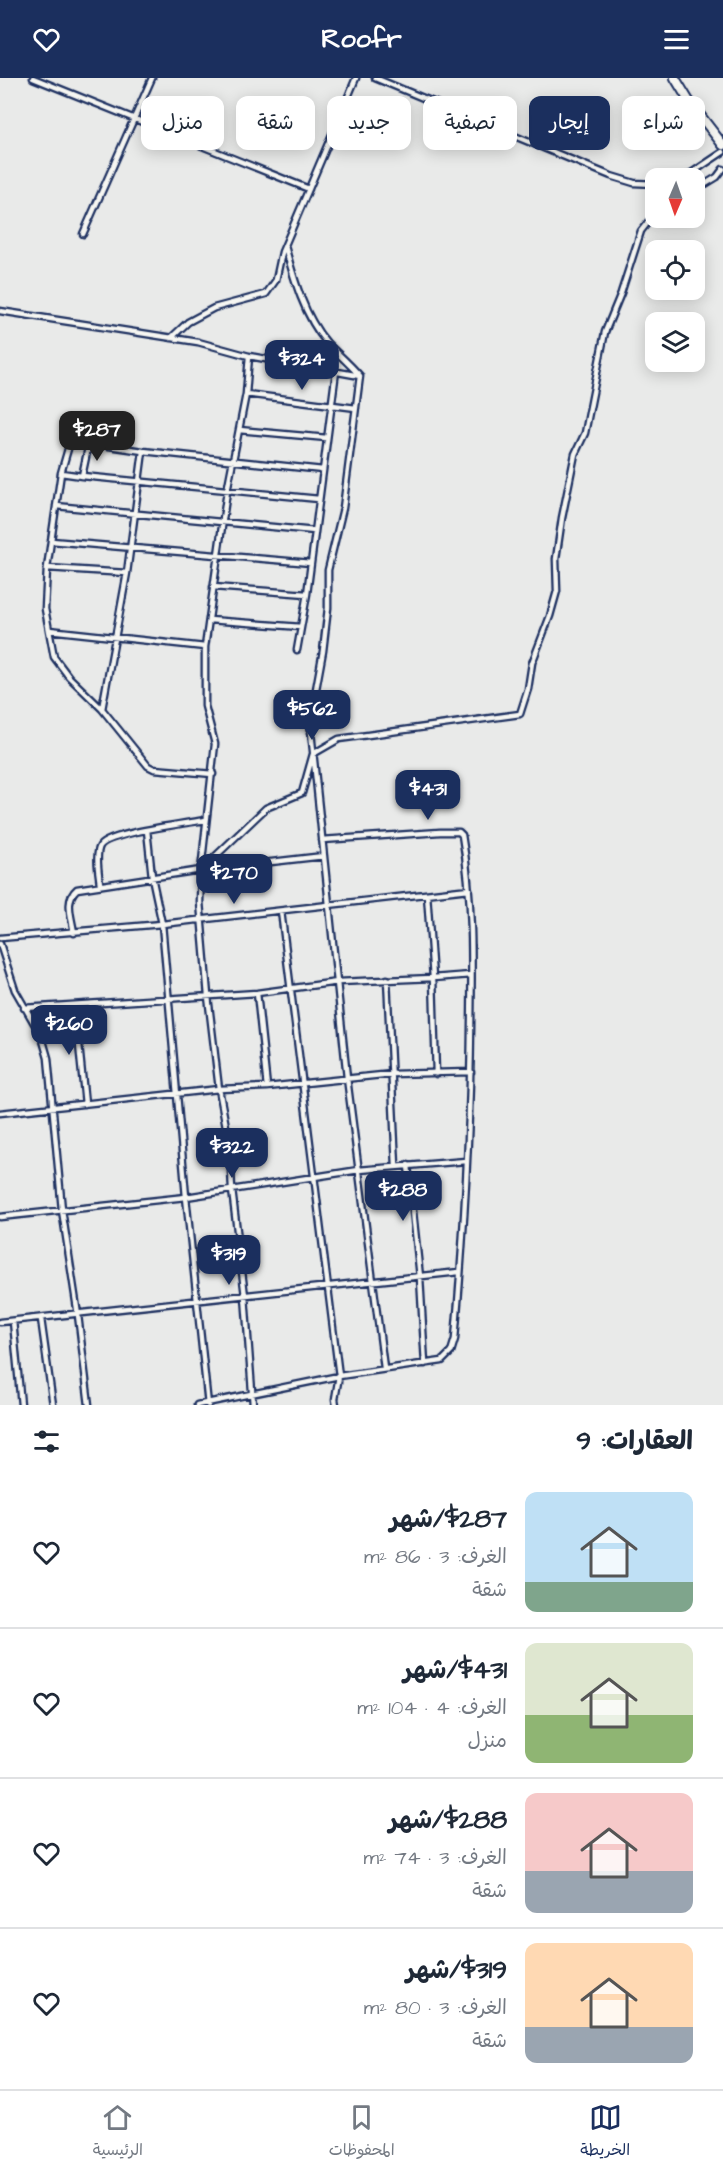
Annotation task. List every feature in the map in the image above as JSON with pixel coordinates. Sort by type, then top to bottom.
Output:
[{"type":"highway","points":[[675,78],[689,101],[723,146]]},
{"type":"street","points":[[33,78],[309,189]]},
{"type":"street","points":[[83,234],[152,78]]},
{"type":"street","points":[[171,338],[188,322],[213,308],[266,294],[276,280],[285,246],[356,78]]},
{"type":"street","points":[[375,78],[611,176],[634,183],[645,184]]},
{"type":"street","points":[[699,168],[723,152]]},
{"type":"street","points":[[705,184],[717,177],[723,169]]},
{"type":"street","points":[[201,870],[266,808],[302,794],[314,754],[339,739],[520,714],[528,689],[532,663],[557,591],[556,559],[562,518],[575,454],[585,433],[605,332],[621,293],[641,231],[645,226]]},
{"type":"street","points":[[285,246],[306,311],[327,342],[348,361],[360,376],[343,508],[328,570],[326,630],[310,722],[347,1078],[384,1368]]},
{"type":"street","points":[[0,311],[198,342],[249,356],[360,376]]},
{"type":"street","points":[[249,356],[246,394],[227,491],[205,647],[205,706],[215,744],[201,870],[201,920],[219,1089],[228,1127],[253,1405]]},
{"type":"street","points":[[297,650],[307,594],[336,371]]},
{"type":"street","points":[[246,394],[356,408]]},
{"type":"street","points":[[239,430],[327,438]]},
{"type":"street","points":[[213,774],[154,770],[148,766],[102,709],[69,677],[54,657],[45,609],[47,568],[61,472],[70,442],[323,470]]},
{"type":"street","points":[[82,476],[89,443]]},
{"type":"street","points":[[102,709],[127,573],[143,451]]},
{"type":"street","points":[[61,472],[319,499]]},
{"type":"street","points":[[56,506],[315,531]]},
{"type":"street","points":[[51,541],[311,563]]},
{"type":"street","points":[[47,568],[127,573]]},
{"type":"street","points":[[213,587],[307,594]]},
{"type":"street","points":[[209,620],[301,627]]},
{"type":"street","points":[[49,630],[205,647]]},
{"type":"street","points":[[100,884],[99,853],[100,846],[106,841],[121,835],[206,820]]},
{"type":"street","points":[[147,831],[152,877],[162,924],[186,1197],[208,1404]]},
{"type":"street","points":[[197,1405],[384,1368],[442,1362],[451,1352],[455,1332],[471,1072],[469,889],[462,835],[459,832],[322,840]]},
{"type":"street","points":[[74,933],[69,902],[71,893],[77,889],[201,870],[324,856]]},
{"type":"street","points":[[0,938],[201,920],[469,889]]},
{"type":"street","points":[[427,894],[436,1074]]},
{"type":"street","points":[[281,911],[326,1287],[339,1376],[336,1405]]},
{"type":"street","points":[[0,944],[15,990],[42,1038],[48,1058],[62,1210],[89,1405]]},
{"type":"street","points":[[24,1008],[257,993],[338,982],[471,975]]},
{"type":"street","points":[[387,979],[396,1166]]},
{"type":"street","points":[[257,993],[267,1087]]},
{"type":"street","points":[[75,1005],[85,1104]]},
{"type":"street","points":[[0,1113],[219,1089],[267,1087],[392,1074],[471,1072]]},
{"type":"street","points":[[0,1217],[186,1197],[358,1170],[466,1161]]},
{"type":"street","points":[[408,1165],[420,1276],[425,1364]]},
{"type":"street","points":[[0,1322],[459,1272]]},
{"type":"street","points":[[41,1318],[53,1405]]},
{"type":"street","points":[[13,1321],[21,1405]]}]
